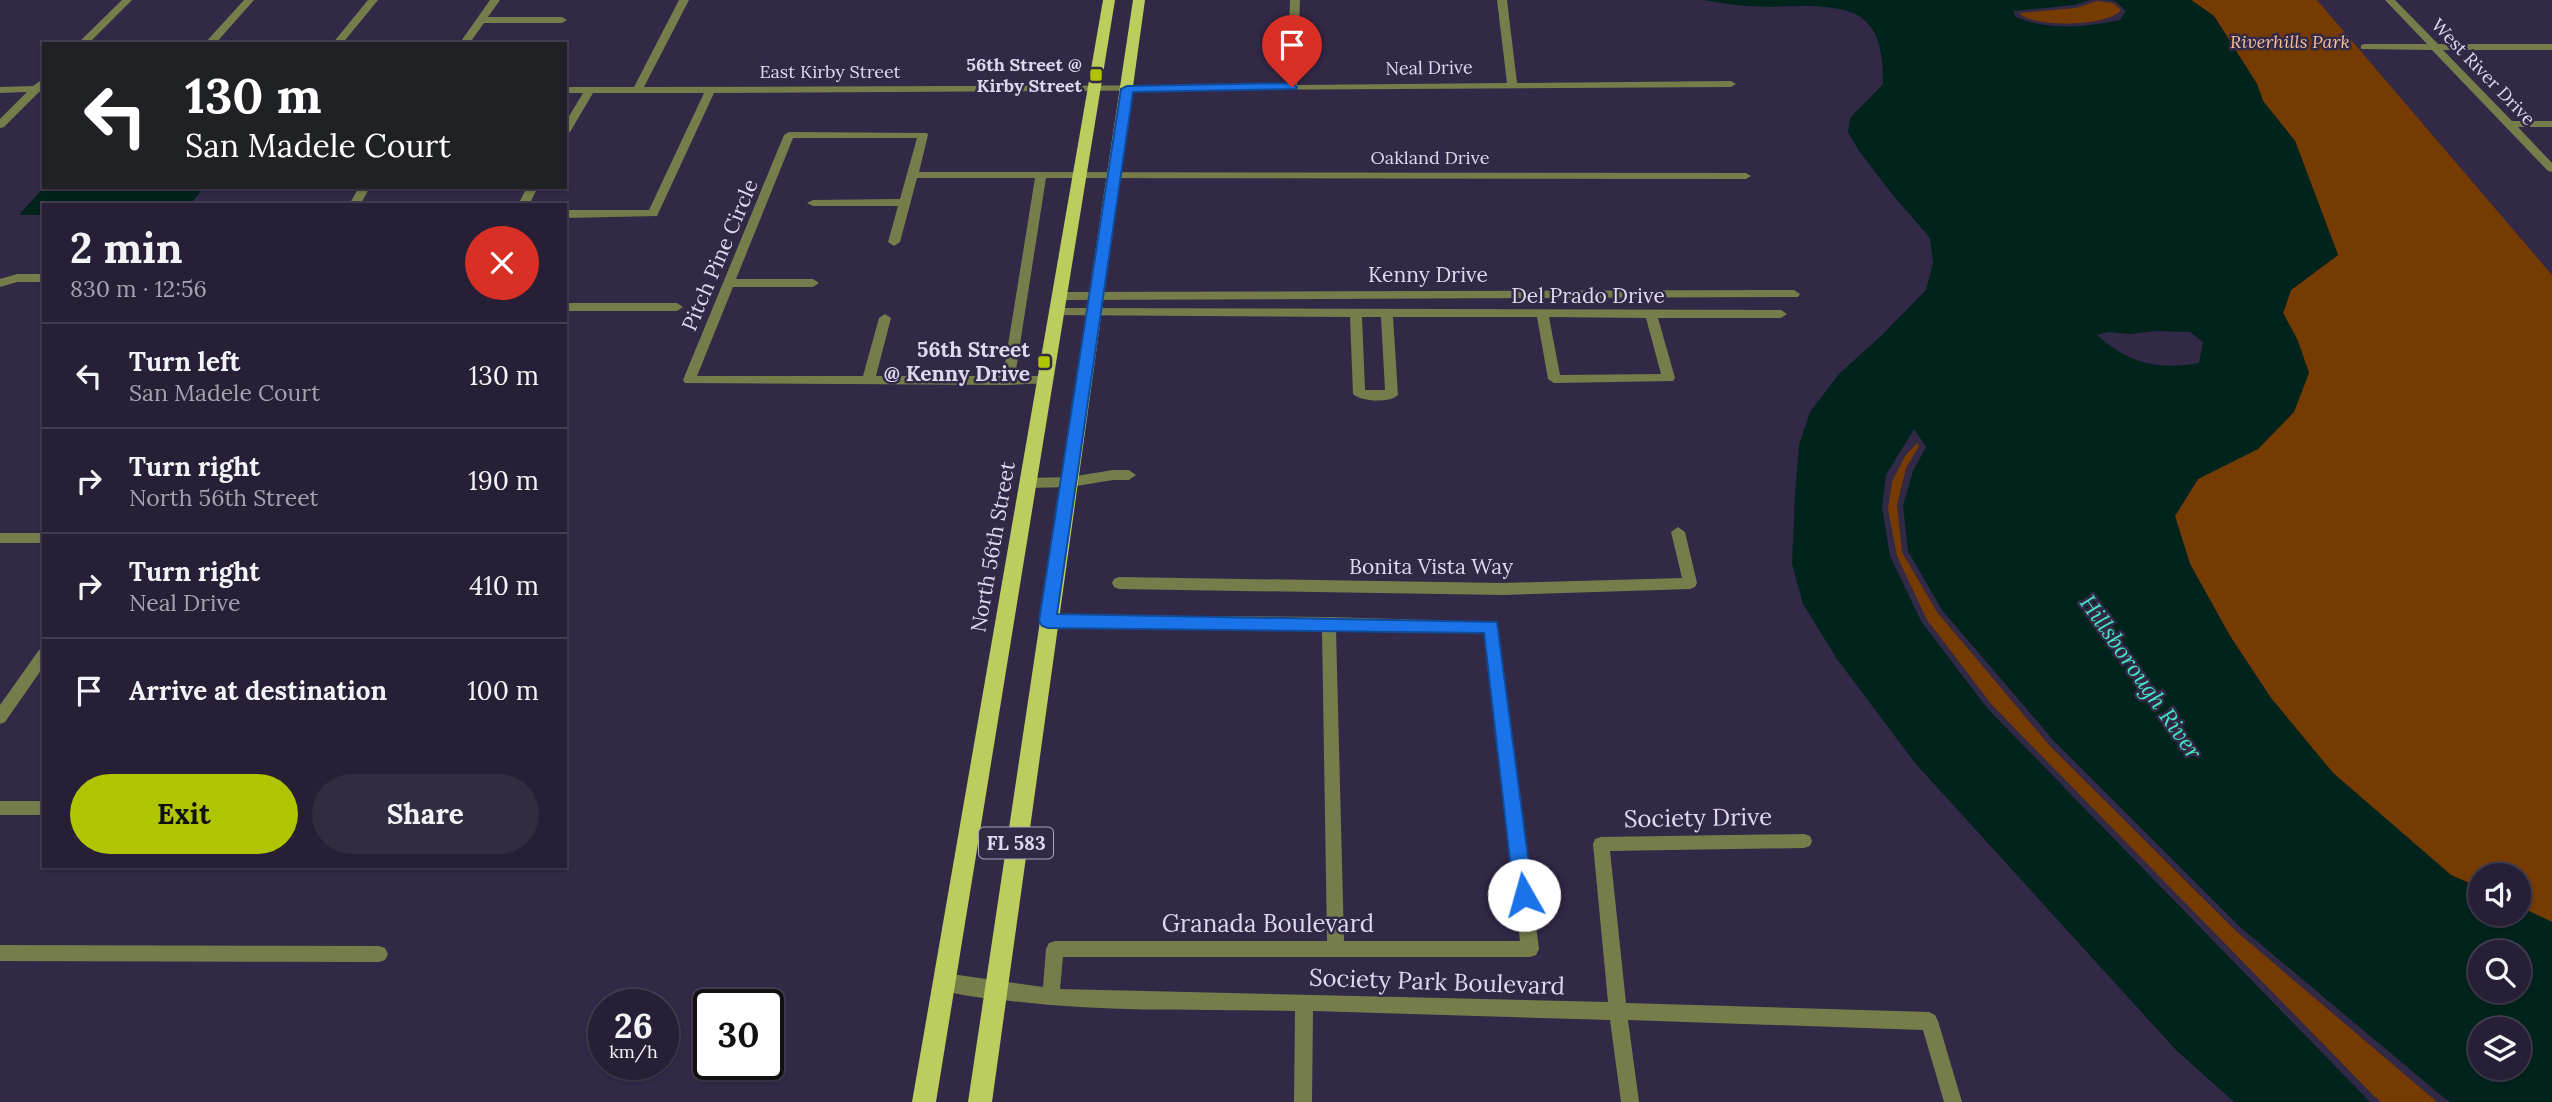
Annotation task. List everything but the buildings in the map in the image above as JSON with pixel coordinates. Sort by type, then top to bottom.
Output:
[{"type":"main road","name":"North 56th Street","points":[[924,1102],[1082,175],[1109,0]]},
{"type":"main road","name":"FL 583","points":[[979,1102],[1139,0]]},
{"type":"street","points":[[84,42],[127,0]]},
{"type":"street","points":[[211,42],[249,0]]},
{"type":"street","points":[[339,42],[373,0]]},
{"type":"street","points":[[465,42],[495,0]]},
{"type":"street","points":[[638,89],[684,0]]},
{"type":"street","points":[[1292,87],[1295,0]]},
{"type":"street","points":[[1502,0],[1512,84]]},
{"type":"street","name":"West River Drive","points":[[2390,0],[2552,169]]},
{"type":"street","points":[[481,20],[562,20]]},
{"type":"street","points":[[2365,47],[2552,47]]},
{"type":"street","name":"Neal Drive","points":[[1127,89],[1731,84]]},
{"type":"street","points":[[0,90],[39,89]]},
{"type":"street","points":[[0,125],[39,89]]},
{"type":"street","name":"East Kirby Street","points":[[567,90],[1127,89]]},
{"type":"street","points":[[567,129],[590,90]]},
{"type":"street","points":[[567,214],[653,214],[710,90]]},
{"type":"street","points":[[2509,124],[2552,124]]},
{"type":"street","name":"Pitch Pine Circle","points":[[911,175],[923,135],[789,135],[689,380],[1046,380]]},
{"type":"street","points":[[894,242],[911,175],[1082,175]]},
{"type":"street","name":"Oakland Drive","points":[[1082,175],[1746,176]]},
{"type":"street","points":[[1008,381],[1041,176]]},
{"type":"street","points":[[813,203],[904,202]]},
{"type":"street","points":[[0,283],[17,278],[42,278]]},
{"type":"street","points":[[727,283],[813,283]]},
{"type":"street","name":"Kenny Drive","points":[[1095,304],[1794,294]]},
{"type":"street","name":"Del Prado Drive","points":[[1059,304],[1356,314],[1781,314]]},
{"type":"street","points":[[567,307],[677,307]]},
{"type":"street","points":[[1356,314],[1359,394],[1392,395],[1387,314]]},
{"type":"street","points":[[1543,315],[1555,379],[1670,378],[1651,315]]},
{"type":"street","points":[[868,381],[885,318]]},
{"type":"street","points":[[1029,483],[1070,482],[1129,475]]},
{"type":"street","name":"Bonita Vista Way","points":[[1119,583],[1490,589],[1690,583],[1678,533]]},
{"type":"street","points":[[0,538],[42,538]]},
{"type":"street","points":[[1048,621],[1329,623],[1336,948]]},
{"type":"street","name":"Granada Boulevard","points":[[1051,998],[1055,949],[1530,949],[1492,626],[1329,623]]},
{"type":"street","points":[[0,717],[42,656]]},
{"type":"street","points":[[0,691],[19,691]]},
{"type":"street","points":[[0,808],[42,808]]},
{"type":"street","name":"Society Drive","points":[[1630,1102],[1601,844],[1804,841]]},
{"type":"street","points":[[0,953],[379,954]]},
{"type":"street","name":"Society Park Boulevard","points":[[944,982],[994,993],[1051,998],[1304,1002],[1929,1021],[1953,1102]]},
{"type":"street","points":[[1303,1102],[1304,1002]]},
{"type":"green space","name":"Riverhills Park","points":[[2191,0],[2317,0],[2552,275],[2552,922],[2531,912],[2531,863],[2468,863],[2468,883],[2451,875],[2333,773],[2271,698],[2230,636],[2190,564],[2175,516],[2198,479],[2258,449],[2298,341],[2283,313],[2291,290],[2338,255],[2295,141],[2263,101],[2257,84],[2214,16]]},
{"type":"green space","points":[[2097,1],[2113,3],[2121,10],[2102,20],[2070,24],[2039,21],[2019,13],[2076,8]]},
{"type":"green space","points":[[1917,443],[1919,446],[1906,468],[1897,505],[1902,552],[1937,612],[2049,745],[2237,932],[2437,1102],[2381,1102],[2375,1097],[1992,705],[1927,620],[1897,556],[1888,509],[1892,482],[1905,456]]},
{"type":"water","name":"Hillsborough River","points":[[1704,0],[2090,0],[2074,5],[2013,11],[2016,17],[2028,21],[2068,26],[2120,20],[2126,11],[2115,1],[2106,0],[2191,0],[2214,16],[2257,84],[2263,101],[2295,141],[2338,255],[2291,290],[2283,313],[2298,341],[2309,373],[2294,412],[2258,449],[2198,479],[2175,516],[2190,564],[2230,636],[2271,698],[2333,773],[2451,875],[2468,883],[2468,926],[2531,926],[2531,912],[2552,922],[2552,1102],[2450,1102],[2443,1097],[2240,927],[2054,741],[1942,610],[1908,551],[1903,506],[1913,471],[1926,447],[1914,429],[1886,475],[1882,507],[1890,556],[1921,621],[1987,708],[2370,1102],[2234,1102],[2176,1050],[1915,763],[1837,659],[1803,604],[1792,564],[1799,445],[1810,412],[1839,374],[1926,290],[1933,263],[1930,238],[1892,194],[1848,132],[1850,118],[1883,84],[1880,47],[1867,22],[1847,11],[1833,8],[1747,6]],"holes":[[[2108,332],[2190,332],[2203,342],[2199,363],[2170,366],[2145,362],[2121,353],[2097,335]]]},
{"type":"water","points":[[42,189],[202,189],[192,203],[42,203],[42,215],[19,215]]},
{"type":"place","name":"56th Street @ Kirby Street","points":[[1096,75]]},
{"type":"place","name":"56th Street @ Kenny Drive","points":[[1044,362]]},
{"type":"route","points":[[1292,87],[1127,89],[1048,621],[1492,626],[1524,895]]}]
